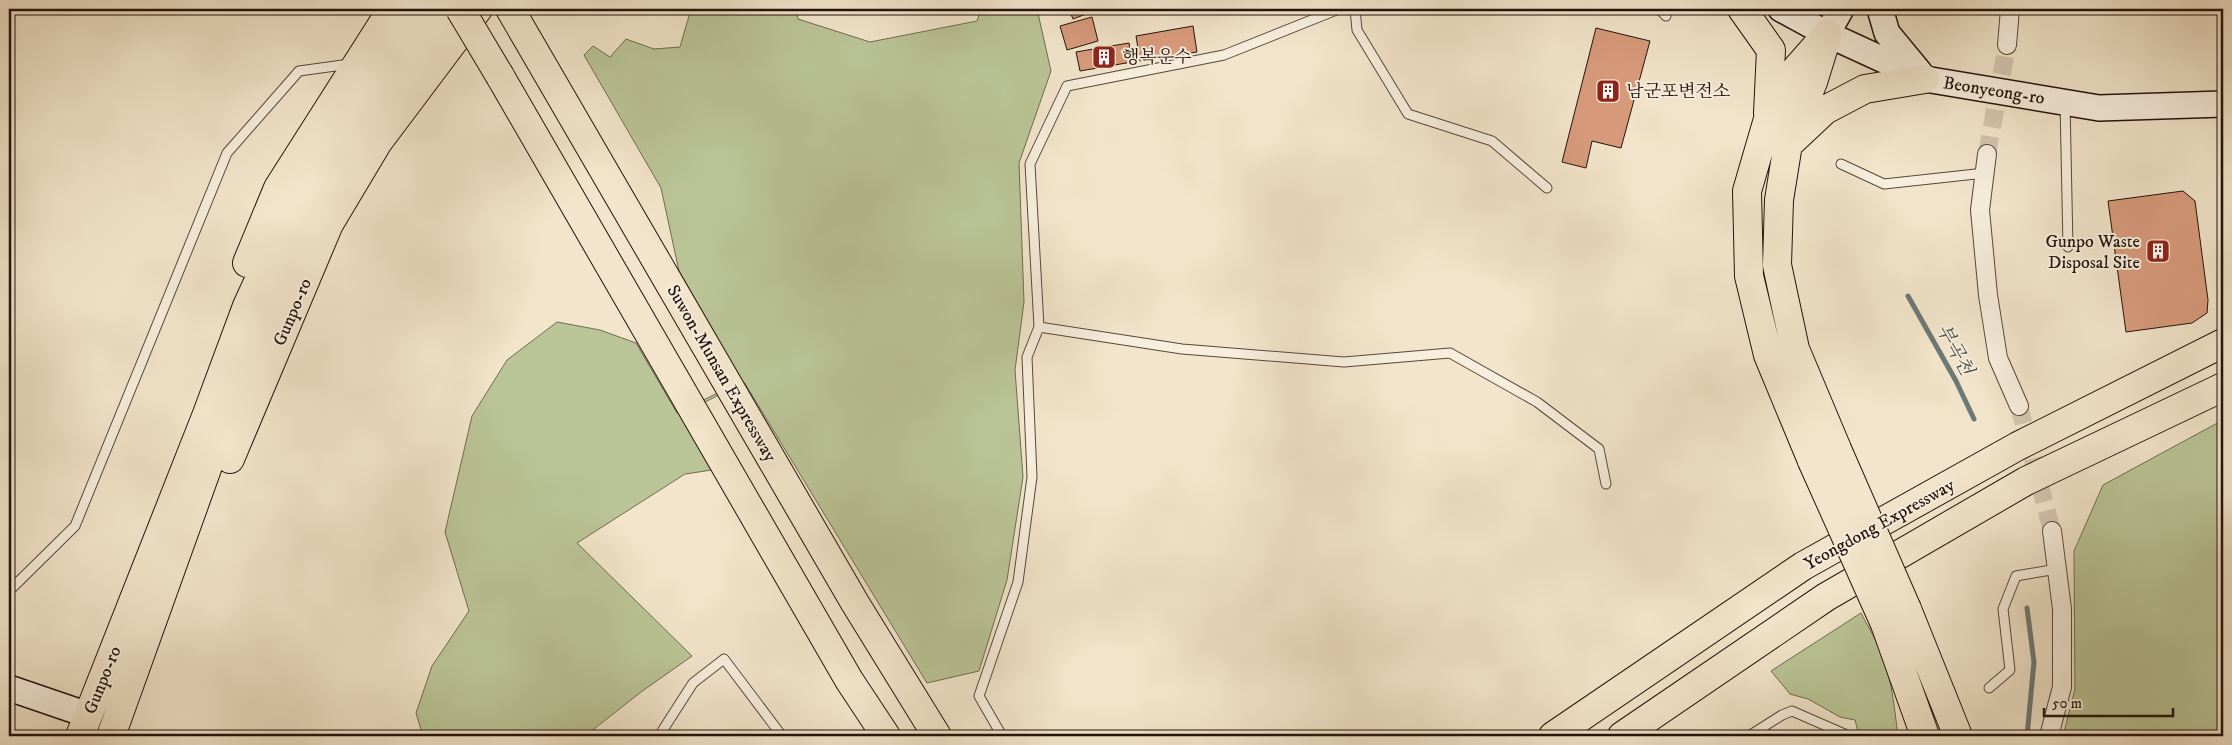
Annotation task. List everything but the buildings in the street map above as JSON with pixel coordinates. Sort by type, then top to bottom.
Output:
[{"type":"main road","name":"Gunpo-ro","points":[[179,485],[184,433],[201,375],[278,188],[392,9]]},
{"type":"main road","name":"Gunpo-ro","points":[[84,726],[247,306],[295,202],[378,70],[421,9]]},
{"type":"main road","name":"Gunpo-ro","points":[[111,736],[260,321],[314,212],[373,115],[444,9]]},
{"type":"main road","points":[[460,9],[849,680],[886,736]]},
{"type":"main road","name":"Gunpo-ro","points":[[147,639],[203,537],[224,473],[329,224],[378,142],[478,9]]},
{"type":"main road","name":"Suwon-Munsan Expressway","points":[[510,9],[855,603],[937,736]]},
{"type":"main road","points":[[1742,9],[1771,50],[1768,119]]},
{"type":"main road","points":[[1827,34],[1797,68],[1768,119],[1747,191],[1749,276],[1768,355],[1812,461],[1896,616],[1958,736]]},
{"type":"main road","points":[[1827,34],[1813,82],[1788,144],[1779,200],[1776,265],[1795,349],[1837,449],[1896,616],[1925,736]]},
{"type":"main road","points":[[1788,144],[1825,110],[1864,89],[1925,79]]},
{"type":"main road","name":"Yeongdong Expressway","points":[[1553,736],[1803,566],[2018,446],[2223,343]]},
{"type":"main road","name":"Yeongdong Expressway","points":[[1622,736],[1834,592],[2026,481],[2223,387]]},
{"type":"street","name":"Beonyeong-ro","points":[[1781,9],[1827,34],[1925,79],[2099,108],[2223,104]]},
{"type":"street","points":[[1827,34],[1841,9]]},
{"type":"street","points":[[1880,9],[1887,33],[1925,79]]},
{"type":"street","points":[[2007,45],[2010,9]]},
{"type":"street","points":[[1987,154],[1980,210],[1988,295],[1998,358],[2019,406]]},
{"type":"street","points":[[2049,736],[2062,687],[2062,609],[2052,531]]},
{"type":"street","points":[[9,688],[84,726]]},
{"type":"lane","points":[[1002,736],[979,696],[1018,582],[1032,477],[1027,357],[1039,327],[1030,164],[1067,86],[1224,55],[1339,9]]},
{"type":"lane","points":[[1355,9],[1357,30],[1408,114],[1492,141],[1547,188]]},
{"type":"lane","points":[[1659,9],[1666,16]]},
{"type":"lane","points":[[9,591],[76,526],[227,153],[299,71],[358,63]]},
{"type":"lane","points":[[2065,101],[2068,247]]},
{"type":"lane","points":[[1841,164],[1884,184],[1985,173]]},
{"type":"lane","points":[[1039,327],[1182,349],[1344,362],[1450,353],[1537,402],[1599,450],[1606,484]]},
{"type":"lane","points":[[1990,688],[2010,670],[2004,609],[2016,576],[2057,569]]},
{"type":"lane","points":[[659,736],[693,683],[724,659],[782,736]]},
{"type":"lane","points":[[1749,736],[1782,715],[1792,711],[1847,735]]},
{"type":"green space","points":[[691,9],[796,9],[798,19],[870,42],[977,21],[981,9],[1037,9],[1051,71],[1019,163],[1024,302],[1015,370],[1023,477],[1007,580],[979,671],[927,683],[744,382],[680,415],[712,470],[685,474],[577,543],[692,656],[641,692],[585,736],[423,736],[416,713],[432,666],[469,611],[445,532],[472,416],[507,360],[557,322],[600,330],[636,343],[677,413],[742,381],[679,271],[661,188],[584,55],[593,46],[610,57],[626,39],[654,49],[680,47]]},
{"type":"green space","points":[[2223,420],[2223,736],[2063,736],[2075,689],[2074,551],[2103,485]]},
{"type":"green space","points":[[1861,613],[1885,663],[1891,687],[1898,736],[1859,736],[1855,720],[1840,717],[1808,699],[1790,694],[1771,671]]},
{"type":"waterway","name":"부곡천","points":[[1908,296],[1956,381],[1974,419]]},
{"type":"waterway","name":"부곡천","points":[[2027,608],[2034,662],[2027,736]]},
{"type":"tunnel","points":[[1987,154],[2007,45]]},
{"type":"tunnel","points":[[2019,406],[2052,531]]},
{"type":"place","name":"행복운수","points":[[1104,57]]},
{"type":"place","name":"남군포변전소","points":[[1608,91]]},
{"type":"place","name":"Gunpo Waste Disposal Site","points":[[2158,251]]}]
